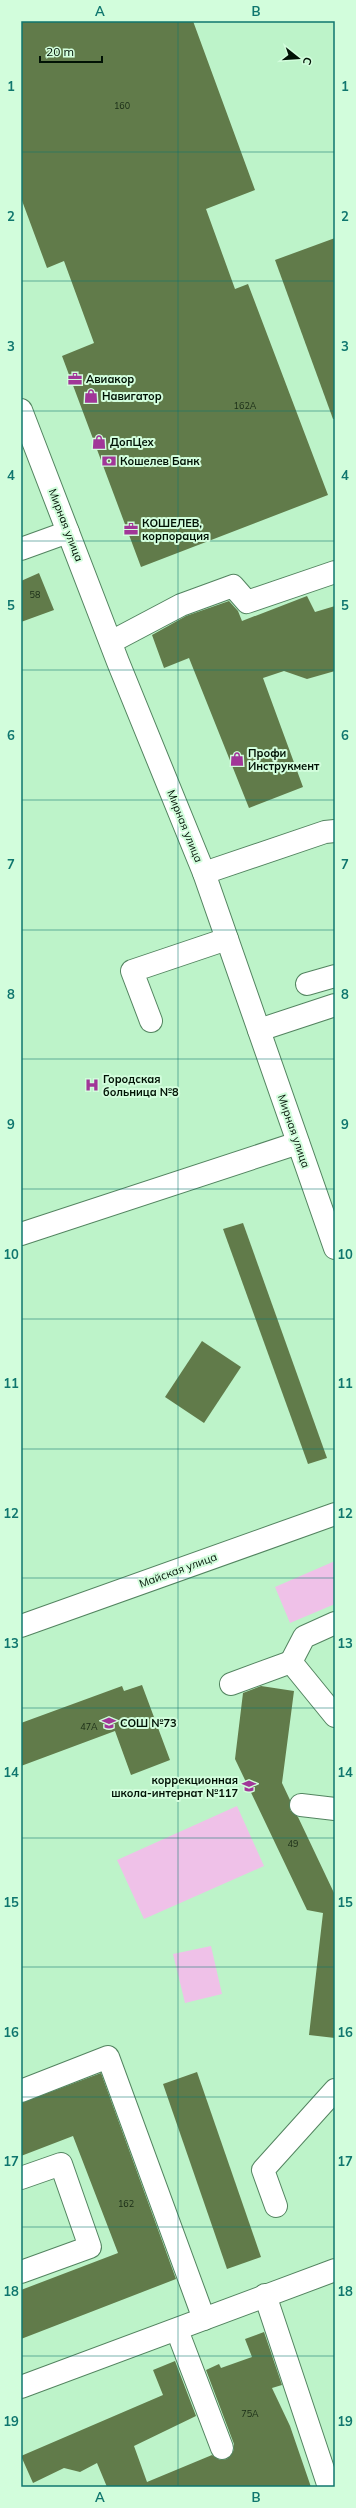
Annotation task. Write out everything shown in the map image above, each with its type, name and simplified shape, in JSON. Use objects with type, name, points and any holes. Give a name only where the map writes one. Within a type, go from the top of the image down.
[{"type":"street","name":"Мирная улица","points":[[21,410],[111,642],[204,873],[335,1248]]},
{"type":"street","points":[[21,549],[68,532]]},
{"type":"street","points":[[111,642],[181,605],[233,586],[247,602],[335,572]]},
{"type":"street","points":[[204,873],[325,832],[335,831]]},
{"type":"street","points":[[151,1021],[132,971],[227,939]]},
{"type":"street","points":[[307,984],[335,976]]},
{"type":"street","points":[[259,1030],[335,1005]]},
{"type":"street","points":[[21,1234],[298,1144]]},
{"type":"street","name":"Майская улица","points":[[21,1626],[335,1514]]},
{"type":"street","points":[[231,1684],[291,1662],[304,1637],[335,1624]]},
{"type":"street","points":[[291,1662],[335,1716]]},
{"type":"street","points":[[301,1805],[335,1809]]},
{"type":"street","points":[[21,2091],[108,2057],[204,2319]]},
{"type":"street","points":[[276,2206],[263,2170],[335,2090]]},
{"type":"street","points":[[21,2178],[61,2164],[90,2247],[21,2272]]},
{"type":"street","points":[[21,2388],[177,2330],[265,2295],[335,2270]]},
{"type":"street","points":[[265,2295],[328,2487]]},
{"type":"street","points":[[177,2330],[222,2448]]},
{"type":"shaded area","points":[[335,1561],[335,1604],[290,1623],[275,1587]]},
{"type":"shaded area","points":[[237,1806],[264,1866],[144,1919],[117,1860]]},
{"type":"shaded area","points":[[211,1946],[222,1994],[185,2003],[173,1954]]},
{"type":"building","points":[[21,21],[193,21],[255,190],[206,209],[235,289],[248,284],[328,495],[141,567],[62,356],[94,343],[64,261],[47,268],[21,198]]},
{"type":"building","points":[[335,238],[335,419],[333,419],[275,260]]},
{"type":"building","points":[[39,573],[54,610],[21,622],[21,581]]},
{"type":"building","points":[[307,596],[315,612],[335,606],[335,671],[307,679],[284,671],[263,678],[303,787],[249,808],[189,658],[164,668],[152,635],[186,616],[229,601],[238,611],[242,621]]},
{"type":"building","points":[[243,1223],[327,1458],[308,1464],[223,1229]]},
{"type":"building","points":[[202,1341],[241,1367],[204,1423],[165,1397]]},
{"type":"building","points":[[142,1685],[170,1760],[131,1775],[115,1731],[21,1766],[21,1723],[122,1686],[124,1691]]},
{"type":"building","points":[[261,1686],[294,1691],[282,1783],[290,1800],[290,1810],[298,1817],[335,1895],[335,2038],[309,2035],[323,1913],[307,1910],[235,1759],[243,1693]]},
{"type":"building","points":[[197,2072],[261,2257],[227,2269],[163,2084]]},
{"type":"building","points":[[101,2073],[176,2279],[21,2339],[21,2290],[118,2253],[73,2136],[21,2156],[21,2103]]},
{"type":"building","points":[[264,2332],[282,2385],[272,2388],[290,2426],[311,2487],[107,2487],[97,2463],[80,2472],[64,2468],[33,2483],[21,2456],[163,2395],[153,2370],[175,2361],[196,2416],[134,2446],[147,2482],[212,2455],[220,2460],[227,2459],[234,2450],[234,2444],[206,2370],[219,2364],[221,2368],[252,2357],[245,2339]]},
{"type":"place","name":"Авиакор","points":[[75,379]]},
{"type":"place","name":"Навигатор","points":[[91,396]]},
{"type":"place","name":"ДопЦех","points":[[99,442]]},
{"type":"place","name":"Кошелев Банк","points":[[109,461]]},
{"type":"place","name":"КОШЕЛЕВ, корпорация","points":[[131,529]]},
{"type":"place","name":"Профи Инструкмент","points":[[237,759]]},
{"type":"place","name":"Городская больница №8","points":[[92,1085]]},
{"type":"place","name":"СОШ №73","points":[[109,1723]]},
{"type":"place","name":"коррекционная школа-интернат №117","points":[[249,1786]]}]
